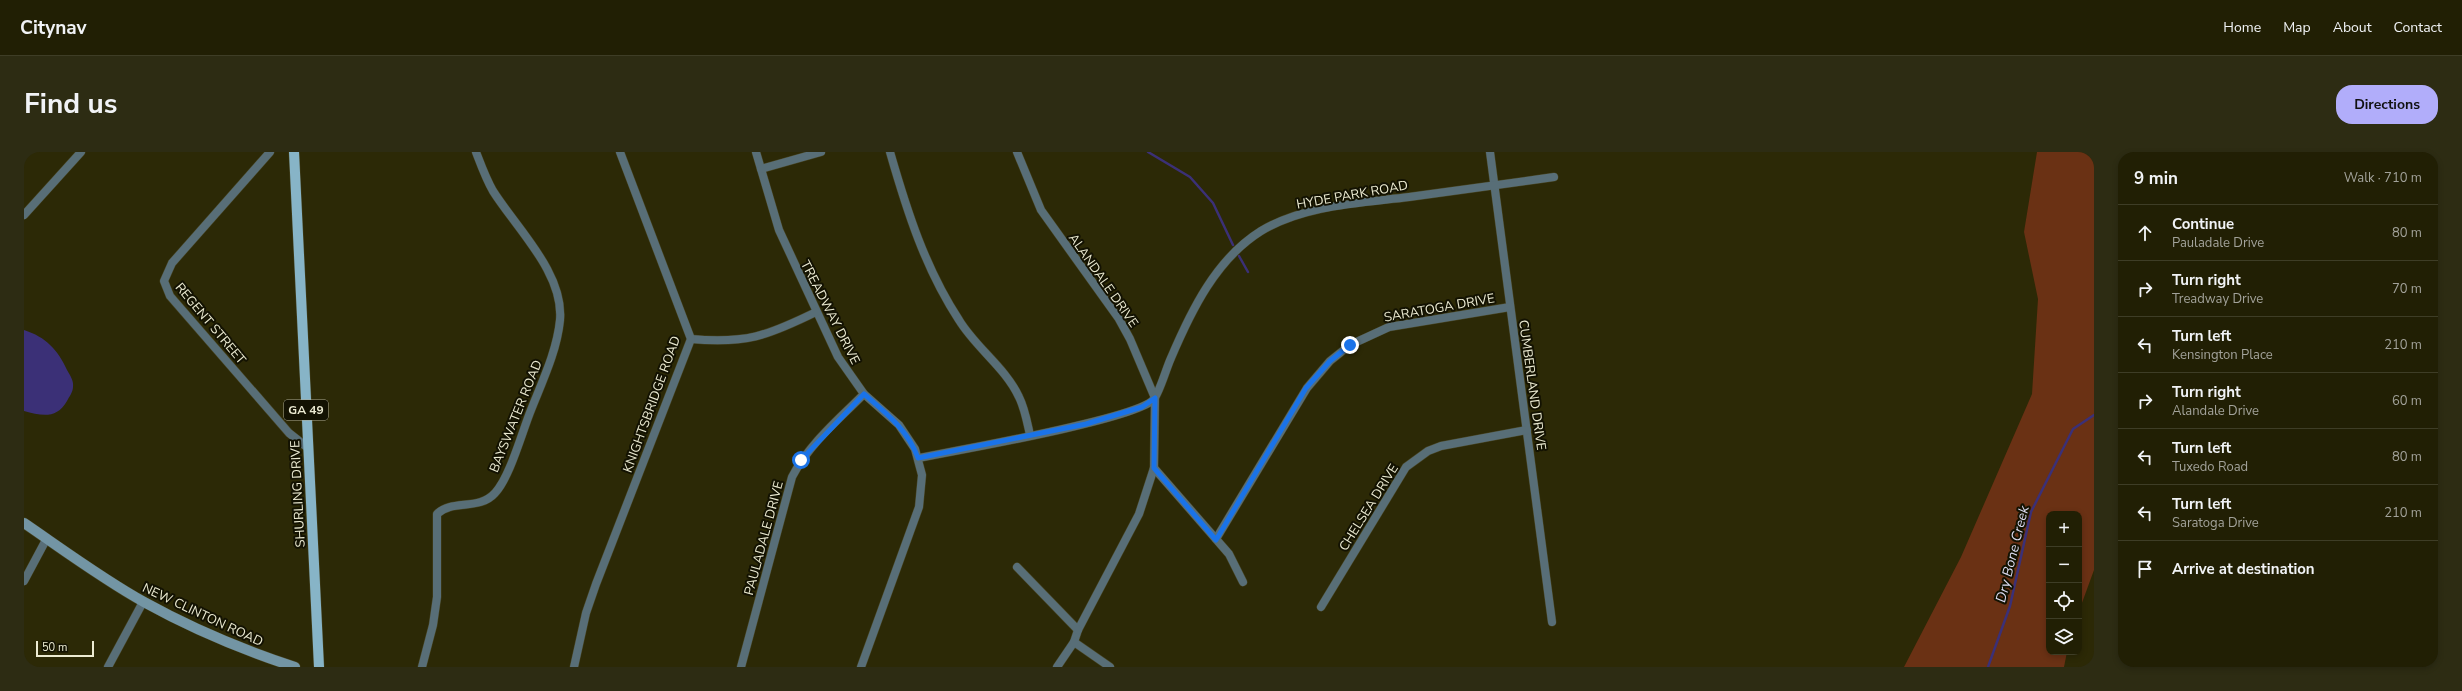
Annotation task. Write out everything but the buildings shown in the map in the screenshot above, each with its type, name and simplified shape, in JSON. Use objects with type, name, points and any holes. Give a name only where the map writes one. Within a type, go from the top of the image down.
[{"type":"main road","name":"SHURLING DRIVE","points":[[294,152],[319,667]]},
{"type":"street","points":[[24,215],[81,152]]},
{"type":"street","name":"REGENT STREET","points":[[270,152],[172,263],[164,281],[170,296],[289,433],[308,448]]},
{"type":"street","name":"BAYSWATER ROAD","points":[[422,667],[433,626],[437,597],[437,514],[443,509],[479,504],[496,492],[505,474],[536,398],[552,353],[560,320],[560,306],[554,281],[492,190],[476,152]]},
{"type":"street","name":"KNIGHTSBRIDGE ROAD","points":[[574,667],[586,613],[596,584],[691,339],[620,152]]},
{"type":"street","name":"TREADWAY DRIVE","points":[[756,152],[779,230],[838,357],[864,394],[899,425],[908,437],[918,458],[922,483],[919,507],[862,667]]},
{"type":"street","points":[[761,169],[821,152]]},
{"type":"street","points":[[890,152],[913,229],[923,254],[959,321],[1009,380],[1016,391],[1026,417],[1030,435]]},
{"type":"street","name":"ALANDALE DRIVE","points":[[1017,152],[1041,210],[1119,319],[1130,339],[1155,398],[1154,468],[1130,534],[1078,630],[1074,642],[1057,667]]},
{"type":"street","name":"CUMBERLAND DRIVE","points":[[1490,152],[1552,622]]},
{"type":"street","name":"HYDE PARK ROAD","points":[[1155,398],[1175,348],[1207,287],[1230,256],[1260,232],[1295,215],[1321,209],[1554,177]]},
{"type":"street","name":"SARATOGA DRIVE","points":[[1216,540],[1306,388],[1330,361],[1361,339],[1389,327],[1510,306]]},
{"type":"street","points":[[691,339],[740,340],[766,336],[816,312]]},
{"type":"street","name":"PAULADALE DRIVE","points":[[741,667],[792,477],[801,460],[815,443],[864,394]]},
{"type":"street","points":[[918,458],[1030,435],[1125,413],[1142,407],[1155,398]]},
{"type":"street","name":"CHELSEA DRIVE","points":[[1321,607],[1406,467],[1428,451],[1441,446],[1527,430]]},
{"type":"street","points":[[1154,468],[1235,563],[1243,582]]},
{"type":"street","name":"NEW CLINTON ROAD","points":[[24,522],[143,602],[265,658],[295,667]]},
{"type":"street","points":[[24,581],[46,538]]},
{"type":"street","points":[[1017,567],[1078,630]]},
{"type":"street","points":[[108,667],[143,602]]},
{"type":"street","points":[[1074,642],[1110,667]]},
{"type":"shaded area","points":[[2037,152],[2094,152],[2094,570],[2082,603],[2082,511],[2046,511],[2046,655],[2066,655],[2064,667],[1904,667],[1961,557],[2032,394],[2038,299],[2024,232]]},
{"type":"shaded area","points":[[24,330],[39,336],[55,350],[60,356],[72,380],[72,393],[63,407],[59,411],[48,415],[24,411]]},
{"type":"waterway","points":[[1148,152],[1190,177],[1213,203],[1233,245]]},
{"type":"waterway","points":[[1239,256],[1248,272]]},
{"type":"waterway","name":"Dry Bone Creek","points":[[1988,667],[2010,606],[2031,512],[2073,429],[2094,415]]},
{"type":"route","points":[[801,460],[815,443],[864,394],[899,425],[908,437],[918,458],[1086,424],[1142,407],[1155,398],[1154,468],[1179,500],[1216,540],[1306,388],[1330,361],[1350,345]]}]
